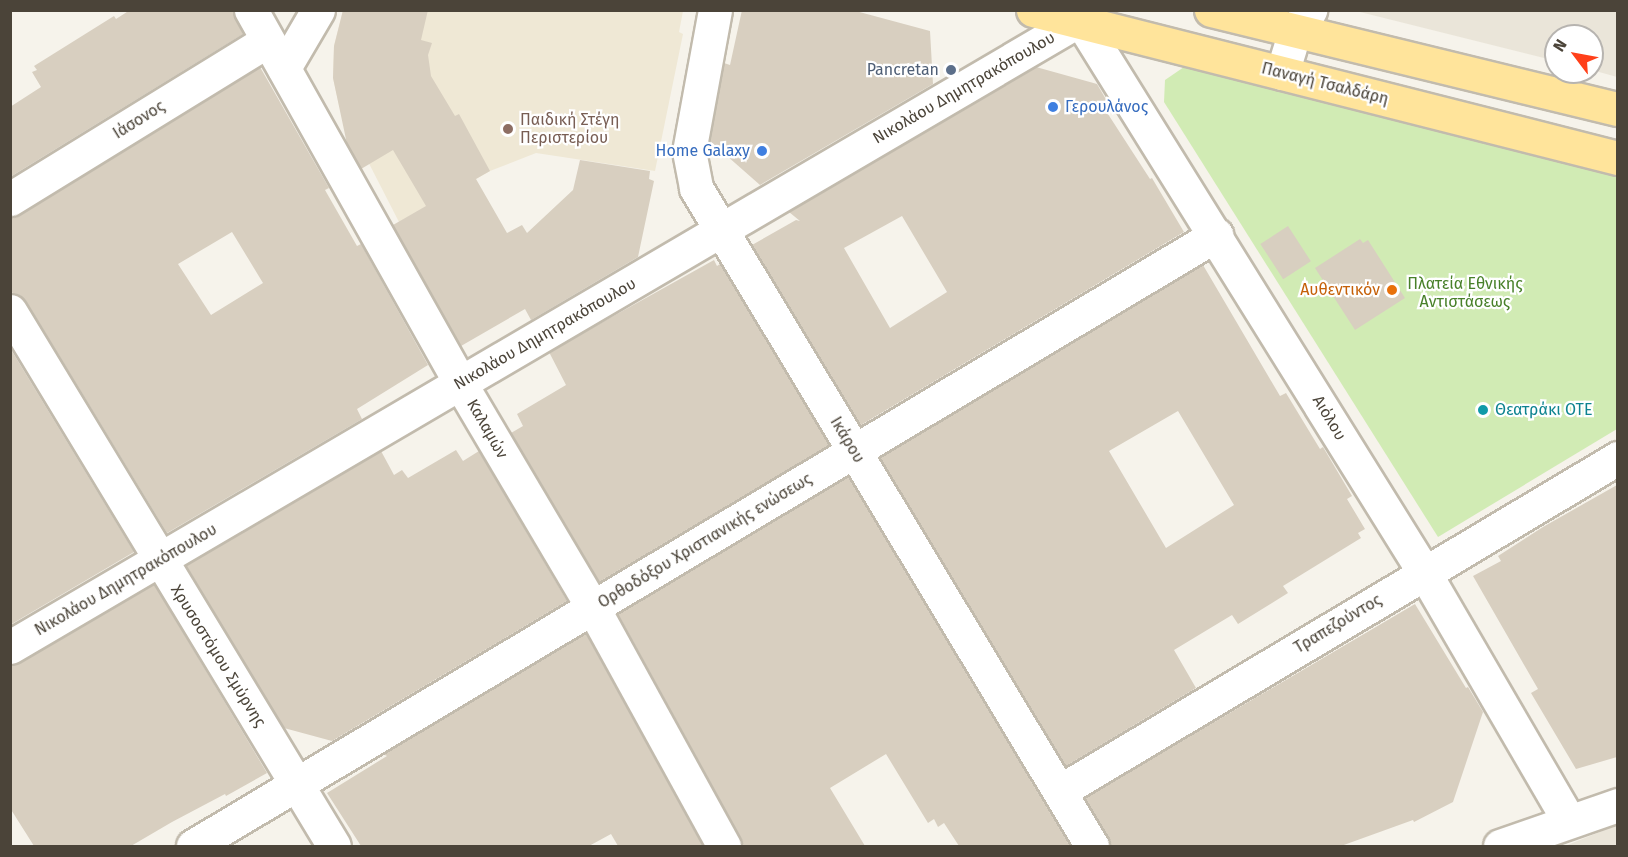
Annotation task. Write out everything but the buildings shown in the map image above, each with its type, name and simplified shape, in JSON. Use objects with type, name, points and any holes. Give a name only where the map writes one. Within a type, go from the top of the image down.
[{"type":"main road","name":"Παναγή Τσαλδάρη","points":[[1033,10],[1076,15],[1282,73],[1617,158]]},
{"type":"main road","points":[[1211,10],[1302,21],[1617,109]]},
{"type":"street","name":"Καλαμών","points":[[251,10],[460,383],[593,608],[724,846]]},
{"type":"street","points":[[284,68],[318,10]]},
{"type":"street","name":"Ικάρου","points":[[715,10],[689,151],[696,188],[1092,846]]},
{"type":"street","name":"Νικολάου Δημητρακόπουλου","points":[[10,647],[721,231],[1076,15]]},
{"type":"street","name":"Αιόλου","points":[[1076,15],[1216,235],[1424,572],[1569,821]]},
{"type":"street","points":[[1282,73],[1302,21]]},
{"type":"street","name":"Ιάσονος","points":[[10,199],[267,41]]},
{"type":"street","name":"Ορθοδόξου Χριστιανικής ενώσεως","points":[[193,846],[1216,235]]},
{"type":"street","name":"Χρυσοστόμου Σμύρνης","points":[[10,311],[334,846]]},
{"type":"street","name":"Τραπεζούντος","points":[[1060,791],[1617,458]]},
{"type":"street","points":[[1513,844],[1617,804]]},
{"type":"shaded area","name":"Παιδική Στέγη Περιστερίου","points":[[343,11],[683,11],[679,32],[683,34],[655,171],[536,153],[490,171],[399,222],[339,105],[333,78],[334,46]]},
{"type":"shaded area","points":[[1356,11],[1617,11],[1617,77],[1604,73],[1604,24],[1544,24],[1544,58]]},
{"type":"shaded area","points":[[1617,825],[1617,846],[1565,846]]},
{"type":"green space","name":"Πλατεία Εθνικής Αντιστάσεως","points":[[1184,67],[1617,173],[1617,429],[1438,537],[1164,102],[1165,80]]},
{"type":"place","name":"Pancretan","points":[[951,70]]},
{"type":"place","name":"Γερουλάνος","points":[[1053,107]]},
{"type":"place","name":"Παιδική Στέγη Περιστερίου","points":[[508,129]]},
{"type":"place","name":"Home Galaxy","points":[[762,151]]},
{"type":"place","name":"Αυθεντικόν","points":[[1392,290]]},
{"type":"place","name":"Θεατράκι ΟΤΕ","points":[[1483,410]]}]
